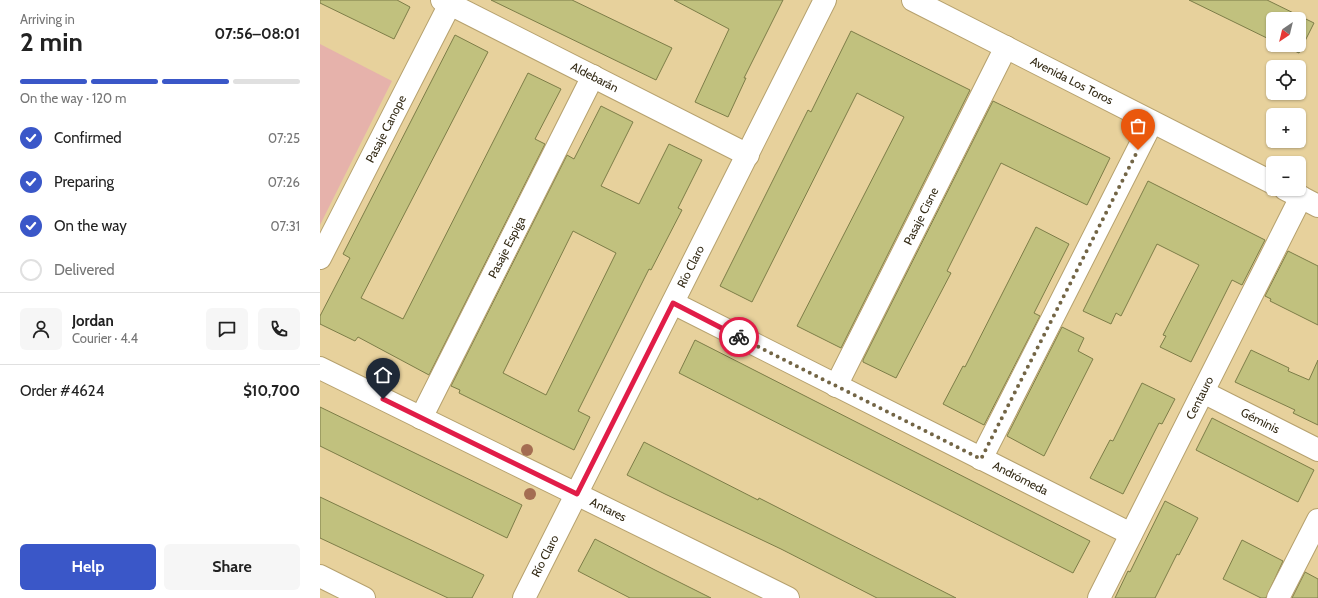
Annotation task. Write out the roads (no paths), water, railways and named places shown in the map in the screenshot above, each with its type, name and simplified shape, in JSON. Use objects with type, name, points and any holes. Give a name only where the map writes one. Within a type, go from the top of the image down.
[{"type":"street","name":"Río Claro","points":[[524,598],[825,0]]},
{"type":"street","name":"Avenida Los Toros","points":[[913,0],[1266,179]]},
{"type":"street","name":"Aldebarán","points":[[448,1],[748,155]]},
{"type":"street","name":"Pasaje Canope","points":[[320,258],[448,1]]},
{"type":"street","name":"Pasaje Cisne","points":[[836,386],[1006,47]]},
{"type":"street","name":"Pasaje Espiga","points":[[421,418],[593,76]]},
{"type":"street","points":[[981,459],[1152,122]]},
{"type":"street","name":"Centauro","points":[[1099,598],[1301,197]]},
{"type":"street","name":"Andrómeda","points":[[673,303],[1131,534]]},
{"type":"street","name":"Antares","points":[[320,368],[788,598]]},
{"type":"street","name":"Géminis","points":[[1203,392],[1318,450]]},
{"type":"street","points":[[1278,598],[1318,520]]},
{"type":"street","points":[[320,576],[364,598]]}]
